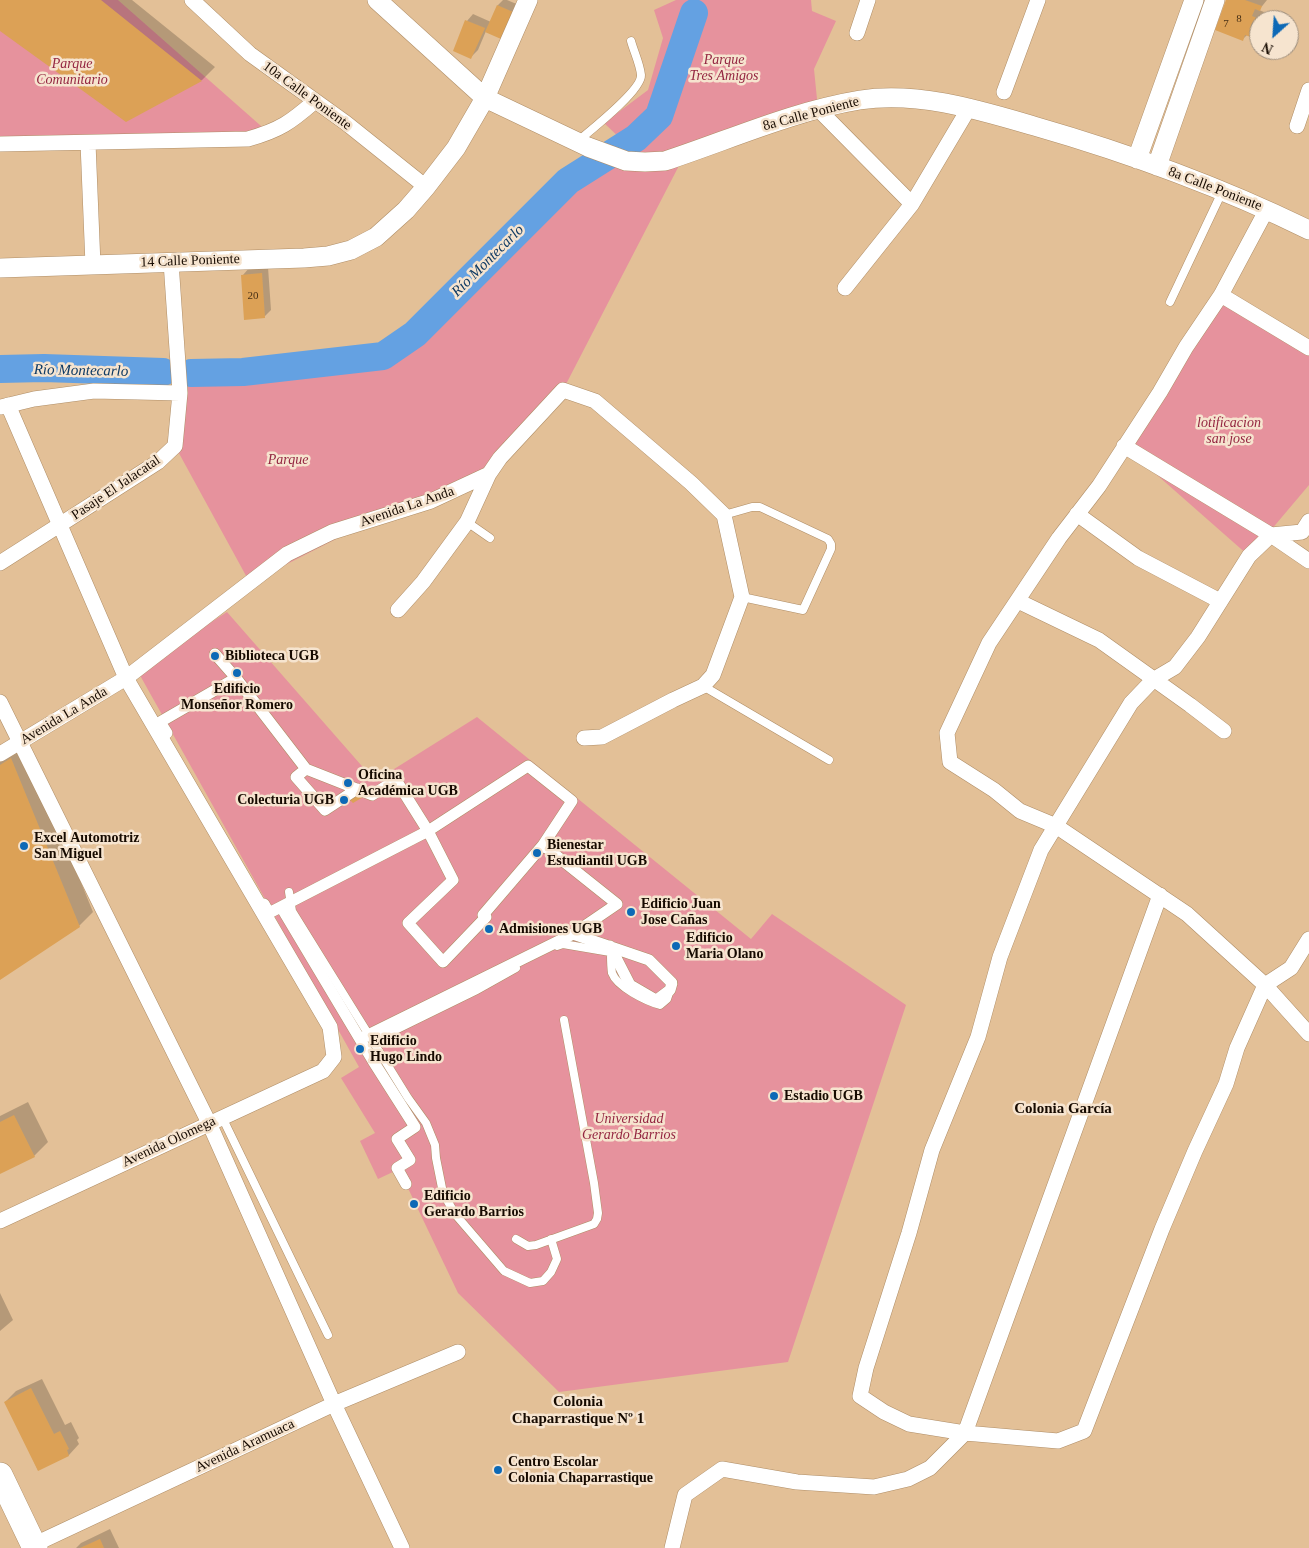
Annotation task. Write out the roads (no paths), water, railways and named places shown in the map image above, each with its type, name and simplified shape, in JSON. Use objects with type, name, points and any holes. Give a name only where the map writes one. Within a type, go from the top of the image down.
[{"type":"highway","points":[[0,1475],[32,1547]]},
{"type":"street","name":"10a Calle Poniente","points":[[192,0],[250,54],[346,123],[426,187]]},
{"type":"street","name":"8a Calle Poniente","points":[[377,0],[485,98],[582,145],[626,161],[665,161],[818,109],[860,100],[894,97],[969,108],[1079,139],[1137,158],[1267,209],[1309,230]]},
{"type":"street","name":"14 Calle Poniente","points":[[0,268],[328,256],[351,250],[376,238],[406,210],[456,148],[485,98],[528,0]]},
{"type":"street","points":[[858,32],[868,0]]},
{"type":"street","points":[[1004,92],[1038,0]]},
{"type":"street","points":[[1137,158],[1194,0]]},
{"type":"street","points":[[1157,166],[1216,0]]},
{"type":"street","points":[[1297,126],[1309,90]]},
{"type":"street","points":[[0,144],[248,139],[269,133],[290,123],[315,101]]},
{"type":"street","points":[[846,288],[912,204],[969,108]]},
{"type":"street","points":[[818,109],[912,204]]},
{"type":"street","points":[[88,143],[93,265]]},
{"type":"street","points":[[1267,209],[1221,295],[1186,347],[1160,392],[1099,486],[1059,538],[989,643],[947,733],[950,762],[994,790],[1020,811],[1056,826],[1187,914],[1264,985],[1309,1034]]},
{"type":"street","name":"Pasaje El Jalacatal","points":[[0,563],[158,462],[174,446],[180,393],[171,262]]},
{"type":"street","points":[[1221,295],[1309,348]]},
{"type":"street","name":"Avenida La Anda","points":[[0,754],[126,678],[286,554],[332,532],[430,502],[489,474],[500,458],[562,390],[596,401],[691,483],[724,516]]},
{"type":"street","points":[[180,393],[94,391],[34,399],[4,406],[60,525],[126,678],[272,927]]},
{"type":"street","points":[[1124,446],[1271,535],[1309,561]]},
{"type":"street","points":[[398,610],[423,582],[467,522],[489,474]]},
{"type":"street","points":[[1077,514],[1138,558],[1220,601]]},
{"type":"street","points":[[584,738],[602,737],[703,686],[713,675],[742,597],[724,516]]},
{"type":"street","points":[[1309,521],[1302,532],[1271,535],[1249,556],[1198,637],[1175,667],[1153,680],[1131,703],[1041,850],[1000,958],[978,1036],[932,1150],[903,1252],[866,1368],[860,1396],[884,1412],[909,1424],[965,1433],[1058,1441],[1084,1431],[1162,1229],[1195,1150],[1226,1084],[1237,1048],[1264,985],[1291,968],[1309,939]]},
{"type":"street","points":[[1018,600],[1099,640],[1224,731]]},
{"type":"street","points":[[215,654],[236,678],[306,769],[372,795],[396,780],[428,831],[453,880],[408,923],[443,962],[486,918],[483,914],[543,845],[572,801],[528,766],[428,831],[288,905],[269,913],[160,722],[236,678]]},
{"type":"street","points":[[0,702],[19,743],[216,1120],[334,1404],[402,1548]]},
{"type":"street","points":[[306,769],[296,777],[325,810],[357,789]]},
{"type":"street","points":[[367,1038],[573,934],[617,904],[543,845]]},
{"type":"street","points":[[672,1548],[685,1495],[722,1469],[797,1482],[874,1487],[908,1478],[930,1468],[965,1433],[1160,895]]},
{"type":"street","points":[[288,905],[367,1038],[415,1127],[397,1139],[410,1160],[397,1168],[406,1184]]},
{"type":"street","name":"Avenida Olomega","points":[[0,1221],[323,1071],[334,1057],[330,1027],[272,927]]},
{"type":"street","points":[[573,934],[611,951],[649,960],[670,986],[658,999],[654,999],[630,985],[611,951]]},
{"type":"street","name":"Avenida Aramuaca","points":[[32,1547],[334,1404],[458,1352]]},
{"type":"lane","points":[[582,145],[639,83],[641,76],[631,41]]},
{"type":"lane","points":[[1170,302],[1222,192]]},
{"type":"lane","points":[[724,516],[752,507],[760,508],[828,539],[831,544],[831,549],[803,610],[742,597]]},
{"type":"lane","points":[[467,522],[490,538]]},
{"type":"lane","points":[[703,686],[829,760]]},
{"type":"lane","points":[[272,927],[288,905]]},
{"type":"lane","points":[[551,1239],[557,1259],[544,1281],[530,1283],[504,1271],[456,1214],[442,1192],[435,1144],[426,1123],[367,1038],[475,991],[549,949],[563,944],[611,951]]},
{"type":"lane","points":[[516,1239],[528,1246],[536,1245],[594,1224],[597,1219],[598,1212],[594,1183],[564,1020]]},
{"type":"lane","points":[[216,1120],[328,1335]]},
{"type":"waterway","name":"Río Montecarlo","points":[[191,373],[243,372],[383,356],[415,334],[568,181],[636,138],[659,116],[694,13]]},
{"type":"waterway","name":"Río Montecarlo","points":[[0,369],[44,368],[163,372]]},
{"type":"place","name":"Biblioteca UGB","points":[[215,656]]},
{"type":"place","name":"Edificio Monseñor Romero","points":[[237,673]]},
{"type":"place","name":"Oficina Académica UGB","points":[[348,783]]},
{"type":"place","name":"Colecturia UGB","points":[[344,800]]},
{"type":"place","name":"Excel Automotriz San Miguel","points":[[24,846]]},
{"type":"place","name":"Bienestar Estudiantil UGB","points":[[537,853]]},
{"type":"place","name":"Edificio Juan Jose Cañas","points":[[631,912]]},
{"type":"place","name":"Admisiones UGB","points":[[489,929]]},
{"type":"place","name":"Edificio Maria Olano","points":[[676,946]]},
{"type":"place","name":"Edificio Hugo Lindo","points":[[360,1049]]},
{"type":"place","name":"Estadio UGB","points":[[774,1096]]},
{"type":"place","name":"Edificio Gerardo Barrios","points":[[414,1204]]},
{"type":"place","name":"Centro Escolar Colonia Chaparrastique","points":[[498,1470]]},
{"type":"district","name":"Colonia García","points":[[1063,1109]]},
{"type":"district","name":"Colonia Chaparrastique Nº 1","points":[[578,1410]]},
{"type":"park label","name":"Parque Tres Amigos","points":[[724,68]]},
{"type":"park label","name":"Parque Comunitario","points":[[72,72]]},
{"type":"park label","name":"lotificacion san jose","points":[[1229,432]]},
{"type":"park label","name":"Parque","points":[[288,460]]},
{"type":"park label","name":"Universidad Gerardo Barrios","points":[[629,1128]]}]
